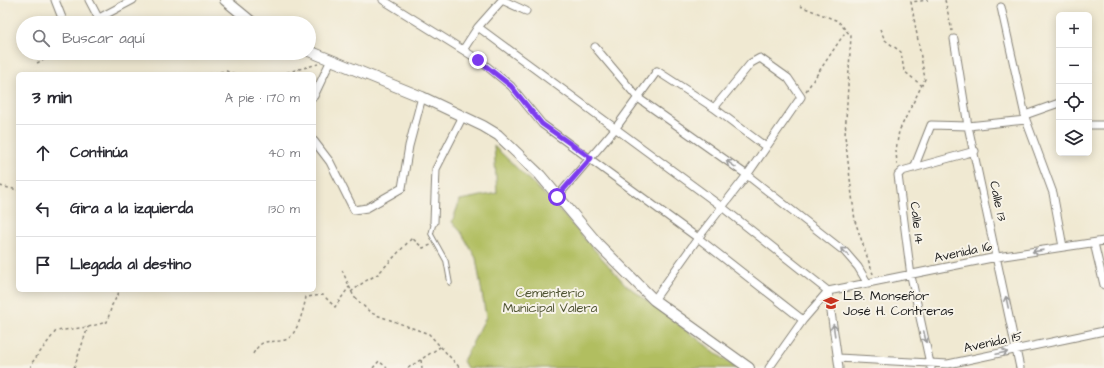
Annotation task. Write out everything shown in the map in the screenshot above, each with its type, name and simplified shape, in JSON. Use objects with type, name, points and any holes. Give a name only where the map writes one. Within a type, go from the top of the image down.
[{"type":"main road","points":[[225,0],[244,16]]},
{"type":"main road","points":[[316,54],[422,97],[483,126],[514,149],[540,175],[599,245],[654,300],[749,368]]},
{"type":"street","points":[[55,0],[61,16]]},
{"type":"street","points":[[89,0],[97,16]]},
{"type":"street","points":[[108,16],[133,0]]},
{"type":"street","points":[[383,0],[463,50],[511,86],[542,124],[591,158],[698,238],[804,320]]},
{"type":"street","points":[[463,50],[478,27],[502,0],[526,12]]},
{"type":"street","points":[[1001,7],[1025,117],[1053,193],[1063,247]]},
{"type":"street","points":[[478,27],[722,207],[828,291],[840,368]]},
{"type":"street","name":"Calle 13","points":[[954,39],[968,126],[975,152],[1020,368]]},
{"type":"street","points":[[595,47],[638,98],[747,175],[845,252],[858,267],[868,284]]},
{"type":"street","points":[[654,300],[698,238],[747,175],[801,97],[788,78],[760,58],[751,63],[714,108]]},
{"type":"street","points":[[316,92],[331,60]]},
{"type":"street","points":[[557,197],[615,129],[657,71],[714,108],[766,147]]},
{"type":"street","points":[[316,144],[330,162],[354,210],[367,208],[402,188],[409,146],[422,97]]},
{"type":"street","points":[[914,168],[931,125],[968,126],[1025,117],[1056,104]]},
{"type":"street","points":[[434,222],[436,168],[463,116]]},
{"type":"street","points":[[1092,125],[1104,125]]},
{"type":"street","points":[[898,175],[902,171],[975,152]]},
{"type":"street","name":"Calle 14","points":[[898,175],[911,276],[931,365]]},
{"type":"street","name":"Avenida 16","points":[[828,291],[911,276],[997,257],[1104,241]]},
{"type":"street","points":[[1094,243],[1104,285]]},
{"type":"street","points":[[769,368],[804,320],[828,291]]},
{"type":"street","name":"Avenida 15","points":[[838,358],[931,365],[948,364],[1104,330]]},
{"type":"lane","points":[[434,222],[431,234],[446,260],[450,283]]},
{"type":"path","points":[[898,175],[896,150],[899,131],[925,78],[911,2],[928,0]]},
{"type":"path","points":[[945,0],[954,39]]},
{"type":"path","points":[[800,6],[838,21],[851,36],[845,136],[856,221],[876,282]]},
{"type":"path","points":[[880,29],[885,40],[901,52],[904,71],[921,85]]},
{"type":"path","points":[[801,97],[846,30]]},
{"type":"path","points":[[37,62],[42,60]]},
{"type":"path","points":[[288,72],[331,60]]},
{"type":"path","points":[[0,186],[16,190]]},
{"type":"path","points":[[351,292],[378,274],[412,238],[423,248],[435,242]]},
{"type":"path","points":[[342,270],[354,297],[371,313],[429,334],[460,368]]},
{"type":"path","points":[[252,354],[256,347],[264,341],[286,340],[294,334],[306,297],[323,295],[335,307],[349,287]]},
{"type":"path","points":[[31,368],[30,364],[56,331],[88,327],[107,322],[112,304],[118,292]]},
{"type":"path","points":[[74,368],[88,327]]},
{"type":"path","points":[[408,368],[440,347]]},
{"type":"path","points":[[421,360],[422,368]]},
{"type":"path","points":[[373,368],[378,361],[387,368]]},
{"type":"green space","name":"Cementerio Municipal Valera","points":[[494,146],[552,202],[625,284],[736,368],[467,368],[463,361],[486,317],[476,258],[461,232],[452,222],[460,200],[497,193]]},
{"type":"place","name":"L.B. Monseñor José H. Contreras","points":[[831,303]]},
{"type":"route","points":[[478,60],[511,86],[542,124],[591,158],[557,197]]}]
